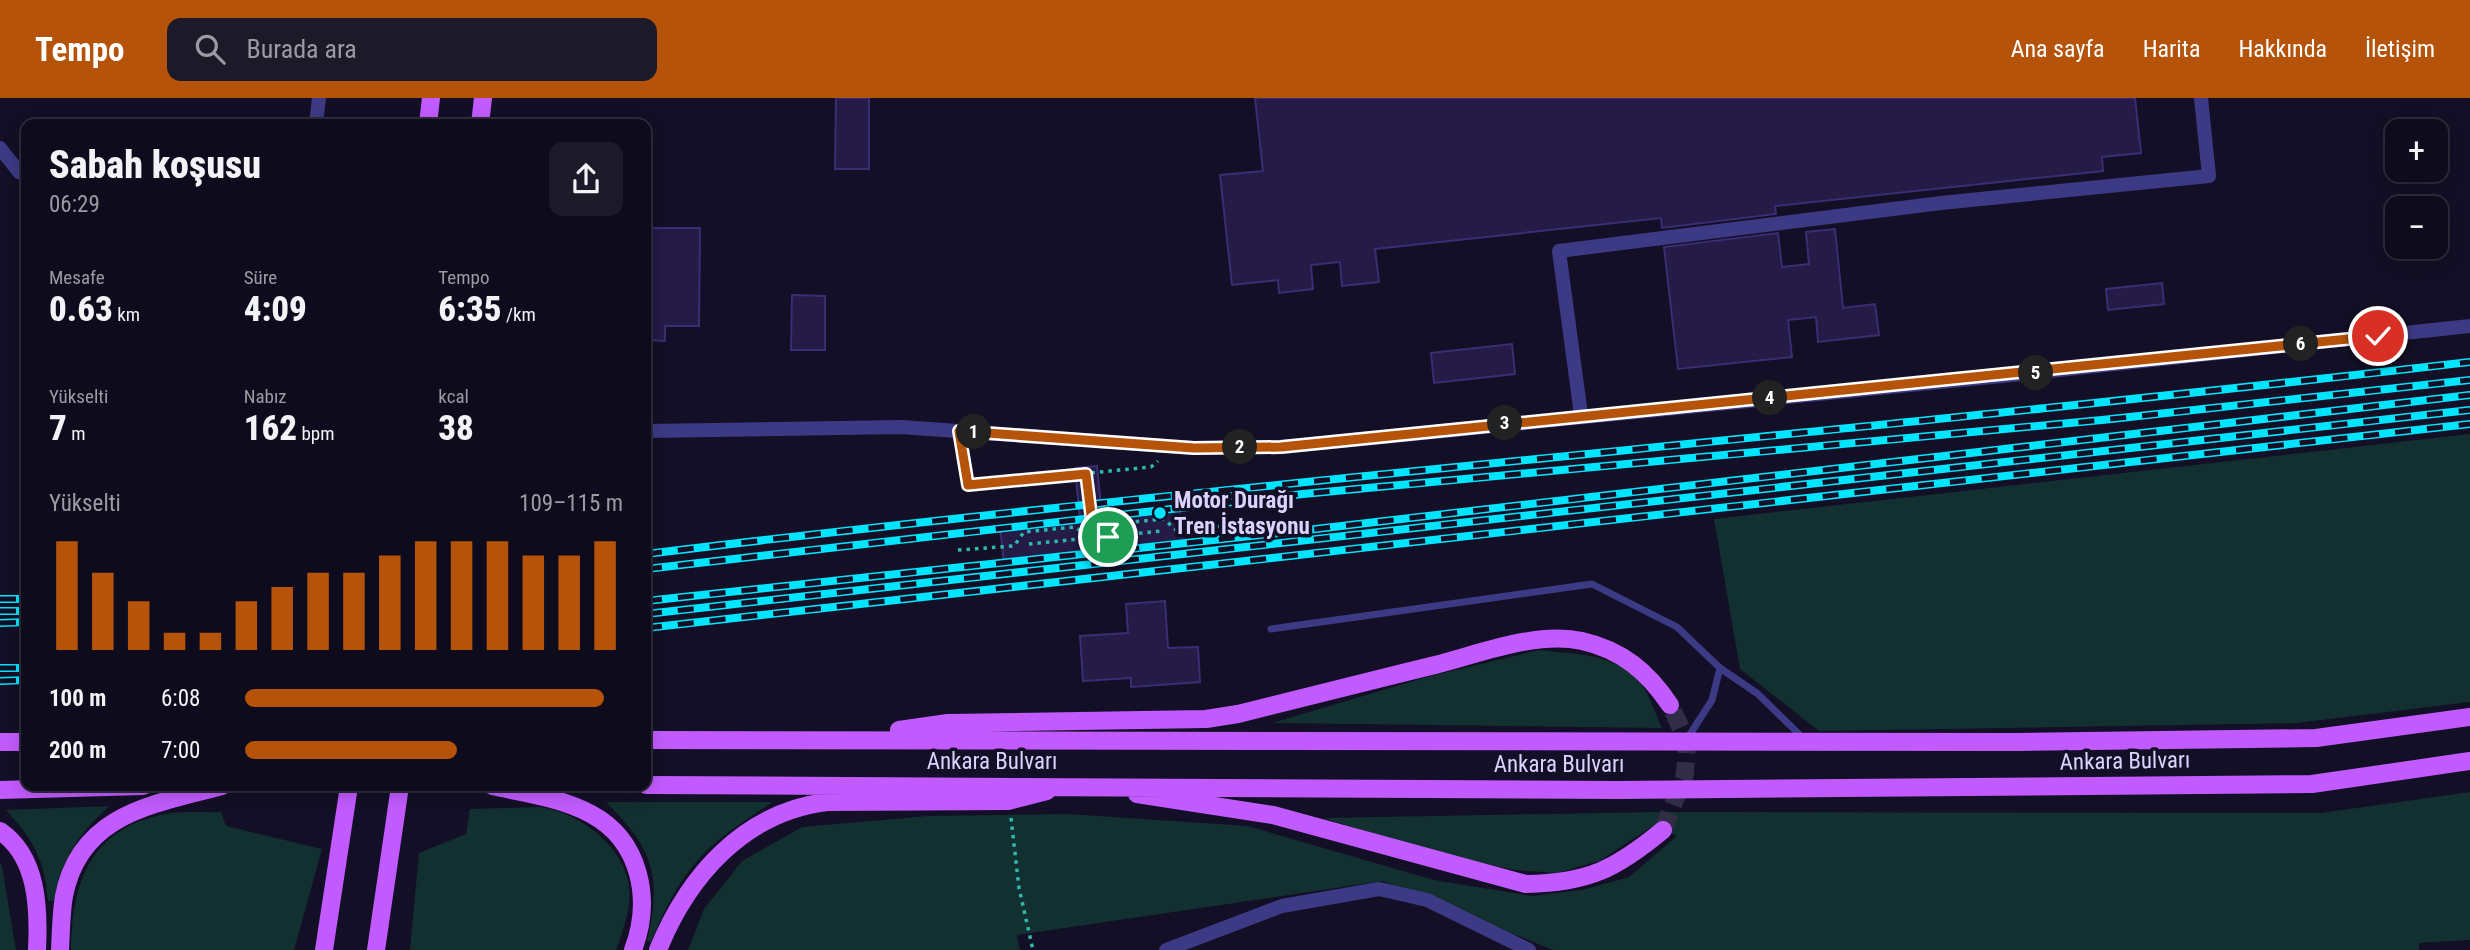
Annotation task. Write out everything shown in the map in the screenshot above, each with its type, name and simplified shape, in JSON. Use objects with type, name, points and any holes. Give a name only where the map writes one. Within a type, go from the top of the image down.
[{"type":"main road","points":[[429,119],[431,98]]},
{"type":"main road","points":[[481,119],[483,98]]},
{"type":"main road","points":[[845,739],[948,723],[1217,717],[1494,650],[1557,640],[1579,640],[1615,652],[1646,673],[1670,705]]},
{"type":"main road","name":"Ankara Bulvarı","points":[[651,740],[1808,743],[2316,738],[2470,717]]},
{"type":"main road","points":[[0,742],[21,742]]},
{"type":"main road","name":"Ankara Bulvarı","points":[[651,785],[1069,785],[1619,790],[2312,784],[2470,761]]},
{"type":"main road","points":[[658,950],[677,907],[702,872],[747,832],[800,806],[827,802],[1009,801],[1069,785],[1273,816],[1526,884],[1563,883],[1590,877],[1636,853],[1663,830]]},
{"type":"main road","points":[[0,790],[21,789]]},
{"type":"main road","points":[[60,950],[65,895],[76,866],[90,841],[118,817],[204,791]]},
{"type":"main road","points":[[324,950],[348,791]]},
{"type":"main road","points":[[378,945],[399,791]]},
{"type":"main road","points":[[512,791],[573,806],[608,826],[629,850],[642,890],[641,930],[633,950]]},
{"type":"main road","points":[[0,831],[9,837],[23,858],[35,887],[37,950]]},
{"type":"main road","points":[[315,950],[330,917]]},
{"type":"street","points":[[317,119],[319,98]]},
{"type":"street","points":[[1581,415],[1559,251],[1941,203],[2209,176],[2201,98]]},
{"type":"street","points":[[0,148],[21,173]]},
{"type":"street","points":[[651,431],[901,428],[1194,448],[1281,447],[1581,415],[2012,375],[2470,326]]},
{"type":"street","points":[[1166,950],[1282,906],[1379,889],[1427,900],[1529,950]]},
{"type":"lane","points":[[1271,629],[1592,584],[1677,627],[1720,668],[1758,694],[1808,743]]},
{"type":"lane","points":[[1685,743],[1712,700],[1720,668]]},
{"type":"path","points":[[959,431],[968,485],[1150,467]]},
{"type":"path","points":[[1086,474],[1095,538]]},
{"type":"path","points":[[1095,538],[1111,524],[1150,520],[1164,519],[1176,530],[1224,526]]},
{"type":"path","points":[[958,550],[1014,545],[1024,532],[1075,527],[1095,538]]},
{"type":"path","points":[[1029,544],[1162,531]]},
{"type":"path","points":[[1009,801],[1019,888],[1033,950]]},
{"type":"green space","points":[[2470,434],[2470,702],[2296,723],[1819,731],[1740,669],[1714,519]]},
{"type":"green space","points":[[1539,650],[1591,656],[1627,670],[1645,689],[1662,728],[1272,723],[1427,677]]},
{"type":"green space","points":[[2470,792],[2470,940],[2419,943],[2419,950],[1553,950],[1383,881],[1017,935],[1020,950],[688,950],[704,909],[742,861],[802,827],[927,816],[1068,814],[1248,826],[1434,880],[1532,896],[1582,890],[1629,877],[1677,836],[1653,826],[1599,861],[1557,873],[1515,870],[1436,853],[1323,818],[1656,812],[2321,813]]},
{"type":"green space","points":[[606,802],[773,802],[729,832],[698,860],[674,894],[651,942],[647,941],[654,899],[650,865],[635,835]]},
{"type":"green space","points":[[110,806],[80,837],[67,860],[54,901],[48,901],[44,873],[36,851],[24,831],[6,810]]},
{"type":"green space","points":[[540,807],[582,822],[606,842],[623,867],[628,881],[629,907],[616,950],[410,950],[419,853],[466,834],[470,809]]},
{"type":"green space","points":[[221,812],[226,826],[322,849],[294,950],[71,950],[72,924],[82,879],[92,859],[105,843],[123,829],[145,819],[172,813]]},
{"type":"green space","points":[[0,863],[2,866],[16,950],[0,950]]},
{"type":"building","points":[[836,98],[869,98],[869,169],[835,169]]},
{"type":"building","points":[[1255,98],[2135,98],[2141,153],[2102,157],[2103,171],[1775,206],[1776,214],[1662,228],[1661,218],[1375,249],[1379,282],[1342,286],[1340,262],[1311,265],[1313,289],[1279,293],[1278,280],[1232,285],[1220,175],[1263,171]]},
{"type":"building","points":[[651,228],[700,228],[699,326],[665,326],[665,341],[651,340]]},
{"type":"building","points":[[1835,229],[1843,308],[1875,304],[1879,335],[1818,342],[1816,317],[1788,320],[1792,357],[1678,369],[1664,247],[1778,233],[1782,267],[1809,264],[1806,232]]},
{"type":"building","points":[[2162,283],[2164,304],[2108,310],[2106,289]]},
{"type":"building","points":[[792,295],[825,296],[825,350],[791,350]]},
{"type":"building","points":[[1512,344],[1515,374],[1434,383],[1431,353]]},
{"type":"building","name":"Motor Durağı Tren İstasyonu","points":[[1097,466],[1102,517],[1180,510],[1183,546],[1004,563],[1000,527],[1080,519],[1075,468]]},
{"type":"building","points":[[1165,601],[1168,648],[1198,647],[1200,682],[1131,687],[1131,678],[1083,681],[1080,636],[1128,633],[1126,604]]},
{"type":"tunnel","points":[[1663,830],[1685,774],[1687,741],[1670,705]]},
{"type":"railway","points":[[651,553],[1102,503],[2470,362]]},
{"type":"railway","points":[[651,568],[1303,494],[2102,420],[2470,380]]},
{"type":"railway","points":[[651,600],[1307,530],[2470,395]]},
{"type":"railway","points":[[651,613],[2470,410]]},
{"type":"railway","points":[[651,627],[2470,424]]},
{"type":"railway","points":[[0,599],[21,599]]},
{"type":"railway","points":[[0,611],[21,611]]},
{"type":"railway","points":[[0,623],[21,622]]},
{"type":"railway","points":[[0,668],[21,668]]},
{"type":"railway","points":[[0,681],[21,680]]},
{"type":"place","name":"Motor Durağı Tren İstasyonu","points":[[1160,513]]},
{"type":"route","points":[[1108,537],[1094,538],[1086,474],[968,485],[959,431],[1194,448],[1281,447],[2378,336]]}]
